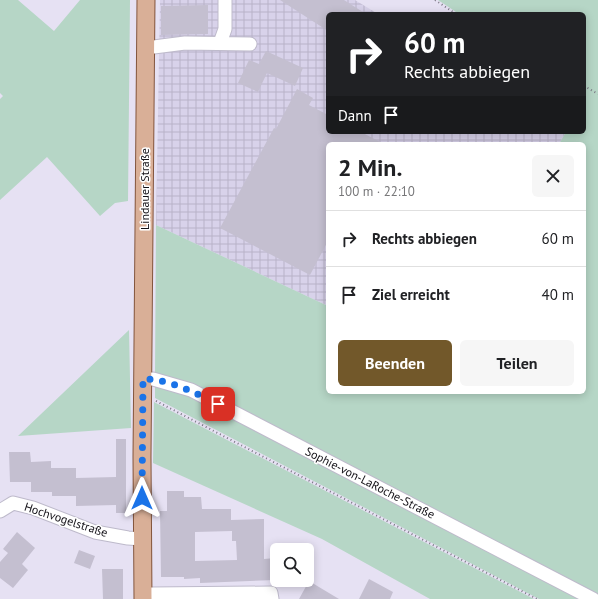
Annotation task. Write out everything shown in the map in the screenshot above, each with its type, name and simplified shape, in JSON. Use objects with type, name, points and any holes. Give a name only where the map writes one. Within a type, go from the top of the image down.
[{"type":"main road","name":"Lindauer Straße","points":[[143,597],[142,539],[146,0]]},
{"type":"street","points":[[220,43],[225,29],[225,0]]},
{"type":"street","points":[[146,48],[185,42],[250,44]]},
{"type":"street","name":"Sophie-von-LaRoche-Straße","points":[[143,379],[153,379],[191,390],[593,599]]},
{"type":"street","name":"Hochvogelstraße","points":[[0,511],[13,503],[33,508],[95,532],[142,539]]},
{"type":"street","points":[[143,597],[151,594],[271,593],[272,599]]},
{"type":"path","points":[[435,0],[453,12]]},
{"type":"path","points":[[586,87],[598,94]]},
{"type":"path","points":[[152,399],[537,599]]},
{"type":"shaded area","points":[[160,0],[355,0],[375,12],[326,12],[326,134],[565,134],[560,142],[326,142],[326,305],[156,225]]},
{"type":"green space","points":[[0,0],[18,0],[54,31],[80,0],[130,0],[128,201],[115,203],[100,216],[47,157],[0,200],[0,99],[3,96],[0,93]]},
{"type":"green space","points":[[438,0],[598,0],[598,595],[155,375],[156,225],[326,305],[326,394],[586,394],[586,142],[560,142],[565,134],[586,134],[586,12],[456,12]]},
{"type":"green space","points":[[129,330],[131,428],[18,436]]},
{"type":"green space","points":[[155,384],[189,393],[585,599],[539,599],[155,398]]},
{"type":"green space","points":[[154,402],[534,599],[430,599],[322,539],[153,463]]},
{"type":"building","points":[[280,0],[344,0],[363,12],[326,12],[326,30]]},
{"type":"building","points":[[208,5],[208,34],[161,35],[161,6]]},
{"type":"building","points":[[266,51],[303,68],[295,86],[267,73],[258,92],[238,83],[249,60],[259,64]]},
{"type":"building","points":[[297,89],[313,98],[309,105],[326,114],[326,134],[365,134],[380,142],[326,142],[326,245],[310,275],[220,228],[274,128],[276,129]]},
{"type":"building","points":[[116,439],[126,439],[126,513],[116,513],[116,505],[76,506],[76,496],[52,496],[52,492],[31,492],[31,482],[10,482],[9,452],[30,452],[31,462],[51,461],[51,468],[76,468],[76,478],[116,477]]},
{"type":"building","points":[[167,491],[184,491],[184,497],[201,497],[202,509],[231,509],[231,520],[264,519],[264,559],[270,558],[270,580],[200,583],[200,578],[184,579],[184,577],[161,577],[160,511],[167,511]],"holes":[[[232,531],[232,541],[236,541],[237,560],[195,561],[195,532]]]},
{"type":"building","points":[[17,532],[35,548],[22,564],[28,570],[13,588],[0,578],[0,562],[8,553],[3,549]]},
{"type":"building","points":[[79,550],[95,556],[90,569],[74,563]]},
{"type":"building","points":[[102,569],[123,569],[123,599],[103,599]]},
{"type":"building","points":[[369,579],[393,592],[390,599],[359,599]]},
{"type":"building","points":[[314,584],[339,599],[299,599],[306,587],[314,587]]},
{"type":"route","points":[[142,498],[143,379],[153,379],[191,390],[218,404]]}]
